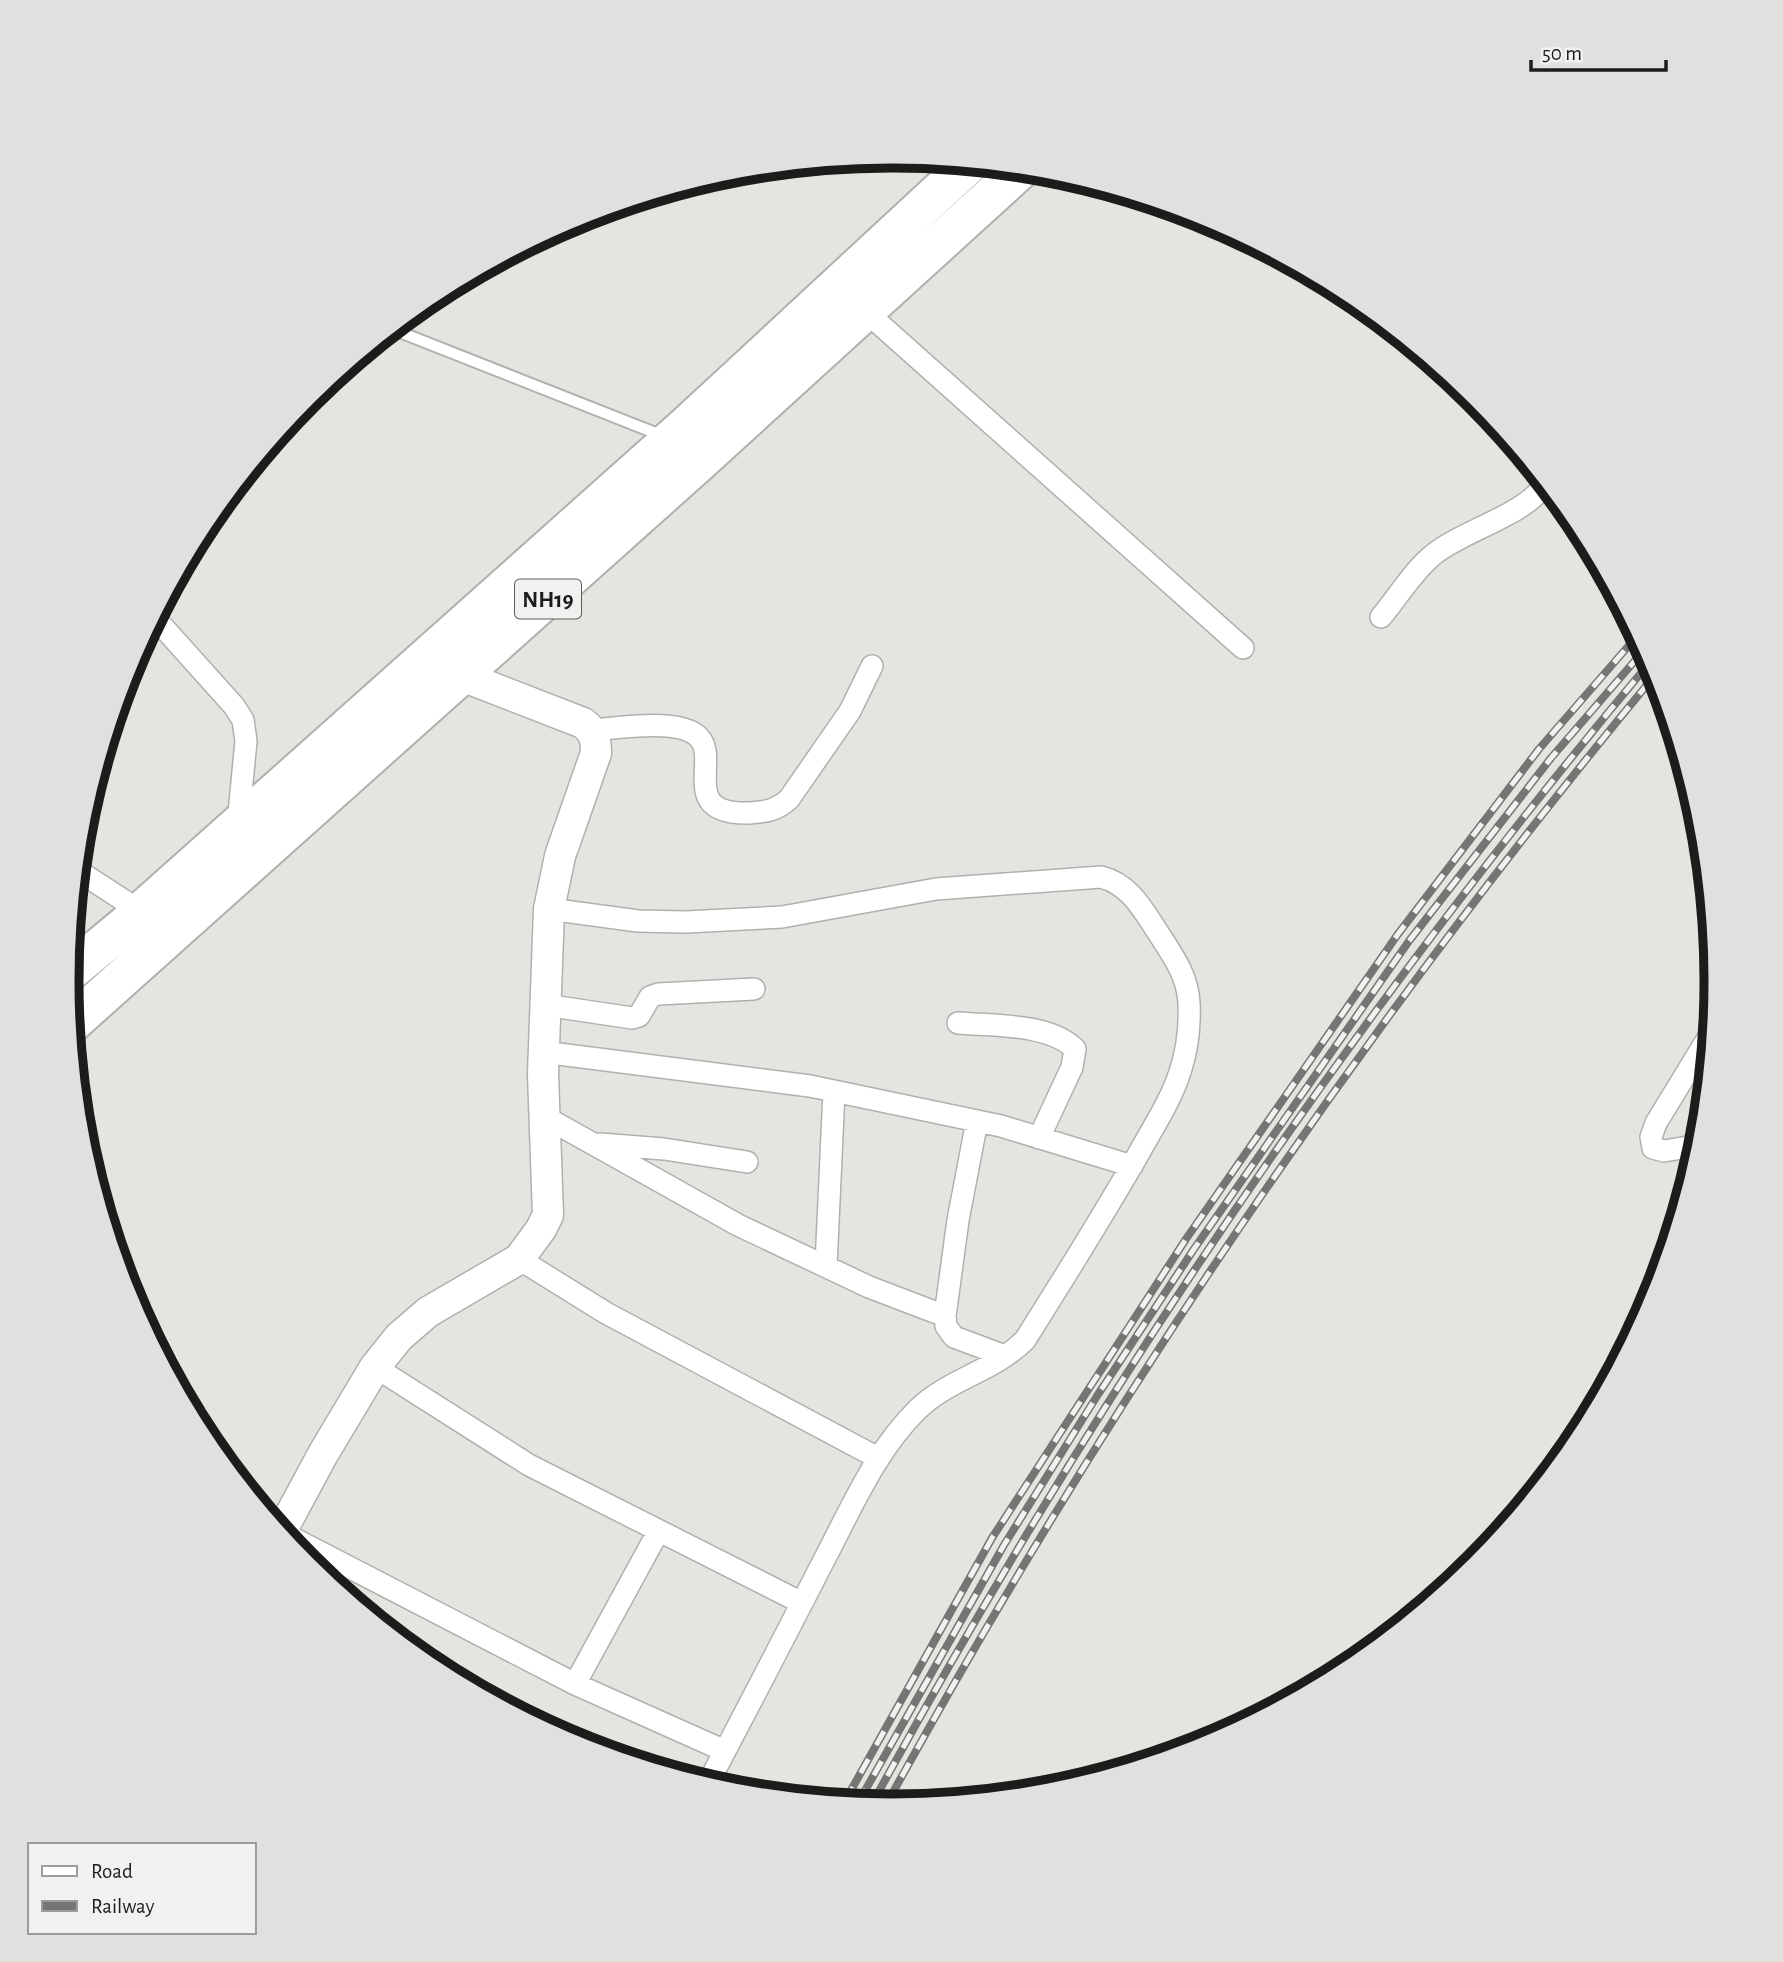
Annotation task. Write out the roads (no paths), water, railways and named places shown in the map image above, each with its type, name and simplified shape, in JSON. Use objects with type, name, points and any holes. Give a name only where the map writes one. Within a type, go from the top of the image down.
[{"type":"highway","name":"NH19","points":[[79,963],[671,439],[826,299],[961,172]]},
{"type":"highway","name":"NH19","points":[[80,1016],[462,676],[1012,177]]},
{"type":"street","points":[[865,312],[1243,648]]},
{"type":"street","points":[[1381,617],[1432,556],[1459,538],[1529,501],[1540,491]]},
{"type":"street","points":[[161,626],[234,706],[243,720],[246,741],[238,824]]},
{"type":"street","points":[[592,730],[671,727],[692,732],[702,740],[705,751],[705,792],[710,801],[720,808],[744,813],[764,812],[779,808],[789,799],[850,711],[872,666]]},
{"type":"street","points":[[287,1524],[375,1367],[399,1337],[428,1312],[519,1259],[548,1214],[543,1052],[549,909],[560,856],[596,753],[596,742],[592,730],[583,723],[462,676]]},
{"type":"street","points":[[86,875],[140,911]]},
{"type":"street","points":[[549,909],[638,921],[686,922],[782,917],[936,888],[1101,877],[1113,880],[1126,889],[1139,904],[1175,958],[1185,981],[1189,1002],[1181,1069],[1173,1092],[1132,1166],[1025,1340],[1005,1356],[938,1394],[919,1408],[878,1458],[713,1773]]},
{"type":"street","points":[[545,1004],[632,1018],[639,1016],[650,998],[658,994],[754,989]]},
{"type":"street","points":[[958,1023],[1033,1030],[1068,1041],[1075,1049],[1072,1067],[1039,1138]]},
{"type":"street","points":[[1687,1147],[1664,1151],[1653,1148],[1651,1137],[1656,1124],[1701,1049]]},
{"type":"street","points":[[543,1052],[810,1086],[977,1121],[1132,1166]]},
{"type":"street","points":[[826,1266],[834,1091]]},
{"type":"street","points":[[545,1116],[738,1224],[869,1287],[945,1316]]},
{"type":"street","points":[[977,1121],[958,1220],[946,1325],[954,1337],[1005,1356]]},
{"type":"street","points":[[594,1144],[664,1149],[747,1162]]},
{"type":"street","points":[[519,1259],[606,1312],[878,1458]]},
{"type":"street","points":[[375,1367],[528,1465],[802,1603]]},
{"type":"street","points":[[575,1684],[658,1532]]},
{"type":"street","points":[[308,1546],[575,1684],[725,1751]]},
{"type":"lane","points":[[402,333],[671,439]]},
{"type":"railway","points":[[850,1792],[992,1538],[1186,1239],[1398,934],[1539,749],[1630,644]]},
{"type":"railway","points":[[864,1793],[1004,1545],[1097,1396],[1194,1249],[1409,941],[1551,758],[1637,659]]},
{"type":"railway","points":[[878,1793],[1045,1504],[1137,1357],[1233,1213],[1332,1071],[1435,932],[1541,795],[1643,671]]},
{"type":"railway","points":[[892,1794],[970,1656],[1058,1509],[1149,1364],[1244,1221],[1443,943],[1647,684]]}]
